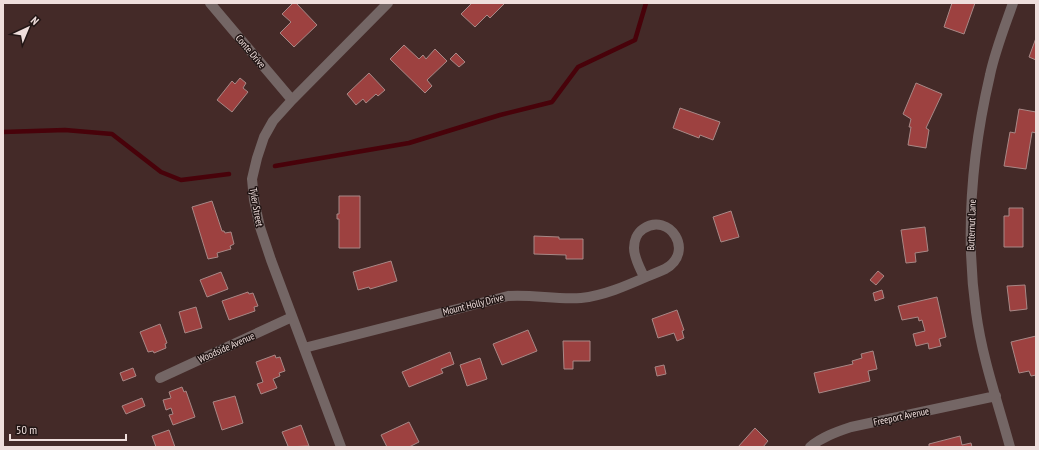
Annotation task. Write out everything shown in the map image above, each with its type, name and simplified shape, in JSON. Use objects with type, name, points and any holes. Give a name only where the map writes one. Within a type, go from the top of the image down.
[{"type":"street","name":"Conte Drive","points":[[210,3],[292,100]]},
{"type":"street","name":"Tyler Street","points":[[341,447],[260,227],[254,200],[252,179],[264,137],[273,121],[388,3]]},
{"type":"street","name":"Butternut Lane","points":[[1010,447],[985,359],[976,313],[971,267],[970,224],[981,120],[990,74],[1013,3]]},
{"type":"street","name":"Mount Holly Drive","points":[[304,348],[508,296],[525,295],[575,298],[592,296],[610,291],[669,267],[678,256],[679,247],[675,234],[667,228],[658,225],[649,226],[641,231],[636,239],[634,252],[644,277]]},
{"type":"street","name":"Woodside Avenue","points":[[160,378],[292,317]]},
{"type":"street","name":"Freeport Avenue","points":[[810,447],[832,433],[851,427],[996,396]]},
{"type":"building","points":[[293,3],[296,3],[317,25],[294,47],[280,33],[291,22],[282,14]]},
{"type":"building","points":[[472,3],[505,3],[490,18],[487,15],[475,27],[461,14]]},
{"type":"building","points":[[952,3],[975,3],[964,34],[944,27]]},
{"type":"building","points":[[1036,38],[1036,60],[1029,57]]},
{"type":"building","points":[[404,45],[419,59],[423,55],[426,59],[435,49],[447,61],[427,80],[432,86],[425,93],[390,59]]},
{"type":"building","points":[[456,53],[465,62],[459,67],[450,59]]},
{"type":"building","points":[[369,73],[385,90],[378,96],[376,94],[366,103],[363,99],[356,105],[347,94]]},
{"type":"building","points":[[240,78],[246,83],[243,88],[248,92],[232,112],[217,100],[232,81],[235,84]]},
{"type":"building","points":[[916,83],[942,94],[926,128],[929,130],[926,148],[908,145],[911,119],[903,114]]},
{"type":"building","points":[[680,108],[720,122],[713,140],[700,135],[699,138],[673,128]]},
{"type":"building","points":[[1019,109],[1036,112],[1036,133],[1032,132],[1026,169],[1004,166],[1010,132],[1015,133]]},
{"type":"building","points":[[339,196],[360,196],[360,248],[339,248],[339,219],[337,219],[337,214],[339,214]]},
{"type":"building","points":[[212,201],[222,231],[225,233],[231,232],[234,244],[230,246],[231,249],[217,253],[218,257],[208,259],[192,207]]},
{"type":"building","points":[[1009,208],[1023,208],[1023,247],[1004,247],[1004,216],[1009,216]]},
{"type":"building","points":[[731,211],[739,237],[721,242],[713,217]]},
{"type":"building","points":[[925,227],[928,251],[915,253],[916,262],[906,263],[901,230]]},
{"type":"building","points":[[534,236],[559,237],[559,239],[583,239],[583,259],[566,259],[566,255],[534,254]]},
{"type":"building","points":[[391,261],[397,281],[370,289],[369,287],[358,290],[353,272]]},
{"type":"building","points":[[878,271],[884,276],[876,285],[870,280]]},
{"type":"building","points":[[221,272],[228,289],[207,297],[200,280]]},
{"type":"building","points":[[1025,285],[1027,309],[1010,311],[1007,286]]},
{"type":"building","points":[[882,290],[884,298],[875,301],[873,293]]},
{"type":"building","points":[[248,292],[249,294],[253,293],[258,306],[254,307],[255,311],[229,320],[222,301]]},
{"type":"building","points":[[937,297],[946,337],[939,339],[941,346],[929,349],[928,343],[916,346],[913,334],[925,331],[922,320],[919,321],[918,317],[902,320],[898,306]]},
{"type":"building","points":[[196,307],[202,328],[185,333],[179,312]]},
{"type":"building","points":[[677,310],[684,330],[682,331],[684,338],[677,341],[674,333],[658,338],[652,319]]},
{"type":"building","points":[[160,324],[167,343],[165,344],[166,348],[154,353],[153,351],[148,352],[140,332]]},
{"type":"building","points":[[528,330],[537,351],[502,365],[493,344]]},
{"type":"building","points":[[1036,336],[1036,375],[1031,376],[1029,371],[1019,373],[1011,342]]},
{"type":"building","points":[[563,341],[590,341],[590,361],[573,361],[573,369],[564,369]]},
{"type":"building","points":[[873,351],[877,369],[868,371],[870,381],[819,393],[814,373],[853,364],[852,361],[862,358],[861,354]]},
{"type":"building","points":[[450,352],[454,364],[441,369],[443,373],[409,387],[402,372]]},
{"type":"building","points":[[275,355],[276,358],[280,357],[285,371],[279,373],[280,376],[273,379],[277,388],[261,394],[257,384],[263,382],[256,362]]},
{"type":"building","points":[[480,358],[487,379],[467,386],[460,365]]},
{"type":"building","points":[[664,365],[666,374],[657,376],[655,367]]},
{"type":"building","points":[[133,368],[136,376],[123,381],[120,373]]},
{"type":"building","points":[[182,387],[184,392],[186,391],[195,417],[173,425],[169,415],[173,414],[171,408],[166,410],[163,400],[171,398],[169,392]]},
{"type":"building","points":[[235,396],[243,423],[222,430],[213,402]]},
{"type":"building","points":[[142,398],[145,406],[126,414],[122,406]]},
{"type":"building","points":[[409,422],[419,442],[409,447],[387,447],[381,435]]},
{"type":"building","points":[[301,425],[309,446],[286,447],[288,446],[282,432]]},
{"type":"building","points":[[755,428],[768,441],[763,447],[738,447]]},
{"type":"building","points":[[169,430],[175,447],[156,447],[152,436]]},
{"type":"building","points":[[960,436],[962,445],[971,443],[972,447],[929,447],[929,444]]},
{"type":"waterway","points":[[275,166],[409,143],[500,115],[552,102],[578,67],[635,40],[646,3]]},
{"type":"waterway","points":[[3,132],[65,130],[112,134],[161,172],[181,180],[229,174]]}]
